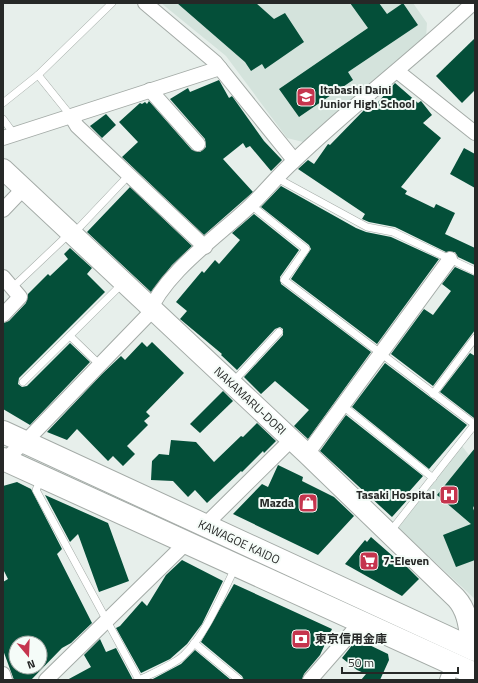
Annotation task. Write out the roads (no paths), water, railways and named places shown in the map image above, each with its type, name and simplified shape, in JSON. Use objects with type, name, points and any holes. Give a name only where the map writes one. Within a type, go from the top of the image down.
[{"type":"highway","name":"KAWAGOE KAIDO","points":[[3,432],[204,526],[474,649]]},
{"type":"highway","name":"KAWAGOE KAIDO","points":[[4,460],[360,623],[450,672],[475,674]]},
{"type":"street","points":[[145,3],[220,68],[294,160]]},
{"type":"street","points":[[4,460],[25,442],[147,316],[156,297],[179,270],[251,205],[294,160],[436,39],[473,3]]},
{"type":"street","points":[[9,136],[220,68]]},
{"type":"street","points":[[397,71],[475,133]]},
{"type":"street","points":[[150,90],[198,144]]},
{"type":"street","points":[[71,116],[77,126],[205,247]]},
{"type":"street","name":"NAKAMARU-DORI","points":[[3,169],[307,454],[462,605],[466,614],[474,649]]},
{"type":"street","points":[[3,210],[24,188]]},
{"type":"street","points":[[307,454],[381,355],[450,258]]},
{"type":"street","points":[[3,277],[20,297],[3,315]]},
{"type":"street","points":[[204,526],[291,440]]},
{"type":"street","points":[[46,680],[186,543]]},
{"type":"street","points":[[310,680],[360,623]]},
{"type":"street","points":[[450,672],[474,649]]},
{"type":"street","points":[[3,674],[5,680]]},
{"type":"lane","points":[[3,103],[38,75],[112,3]]},
{"type":"lane","points":[[38,75],[71,116]]},
{"type":"lane","points":[[3,119],[9,136]]},
{"type":"lane","points":[[12,288],[72,234],[129,175]]},
{"type":"lane","points":[[277,178],[367,228],[393,232],[475,271]]},
{"type":"lane","points":[[251,205],[306,249],[284,280],[381,355],[475,424],[389,533]]},
{"type":"lane","points":[[23,382],[123,282]]},
{"type":"lane","points":[[232,384],[279,332]]},
{"type":"lane","points":[[70,336],[100,365]]},
{"type":"lane","points":[[433,394],[475,338]]},
{"type":"lane","points":[[343,406],[433,478]]},
{"type":"lane","points":[[42,477],[36,490],[139,680],[182,656],[194,642],[210,618],[236,566]]},
{"type":"lane","points":[[194,642],[239,680]]},
{"type":"place","name":"Itabashi Daini Junior High School","points":[[306,97]]},
{"type":"place","name":"Tasaki Hospital","points":[[449,495]]},
{"type":"place","name":"Mazda","points":[[308,503]]},
{"type":"place","name":"7-Eleven","points":[[369,561]]},
{"type":"place","name":"東京信用金庫","points":[[301,639]]}]
